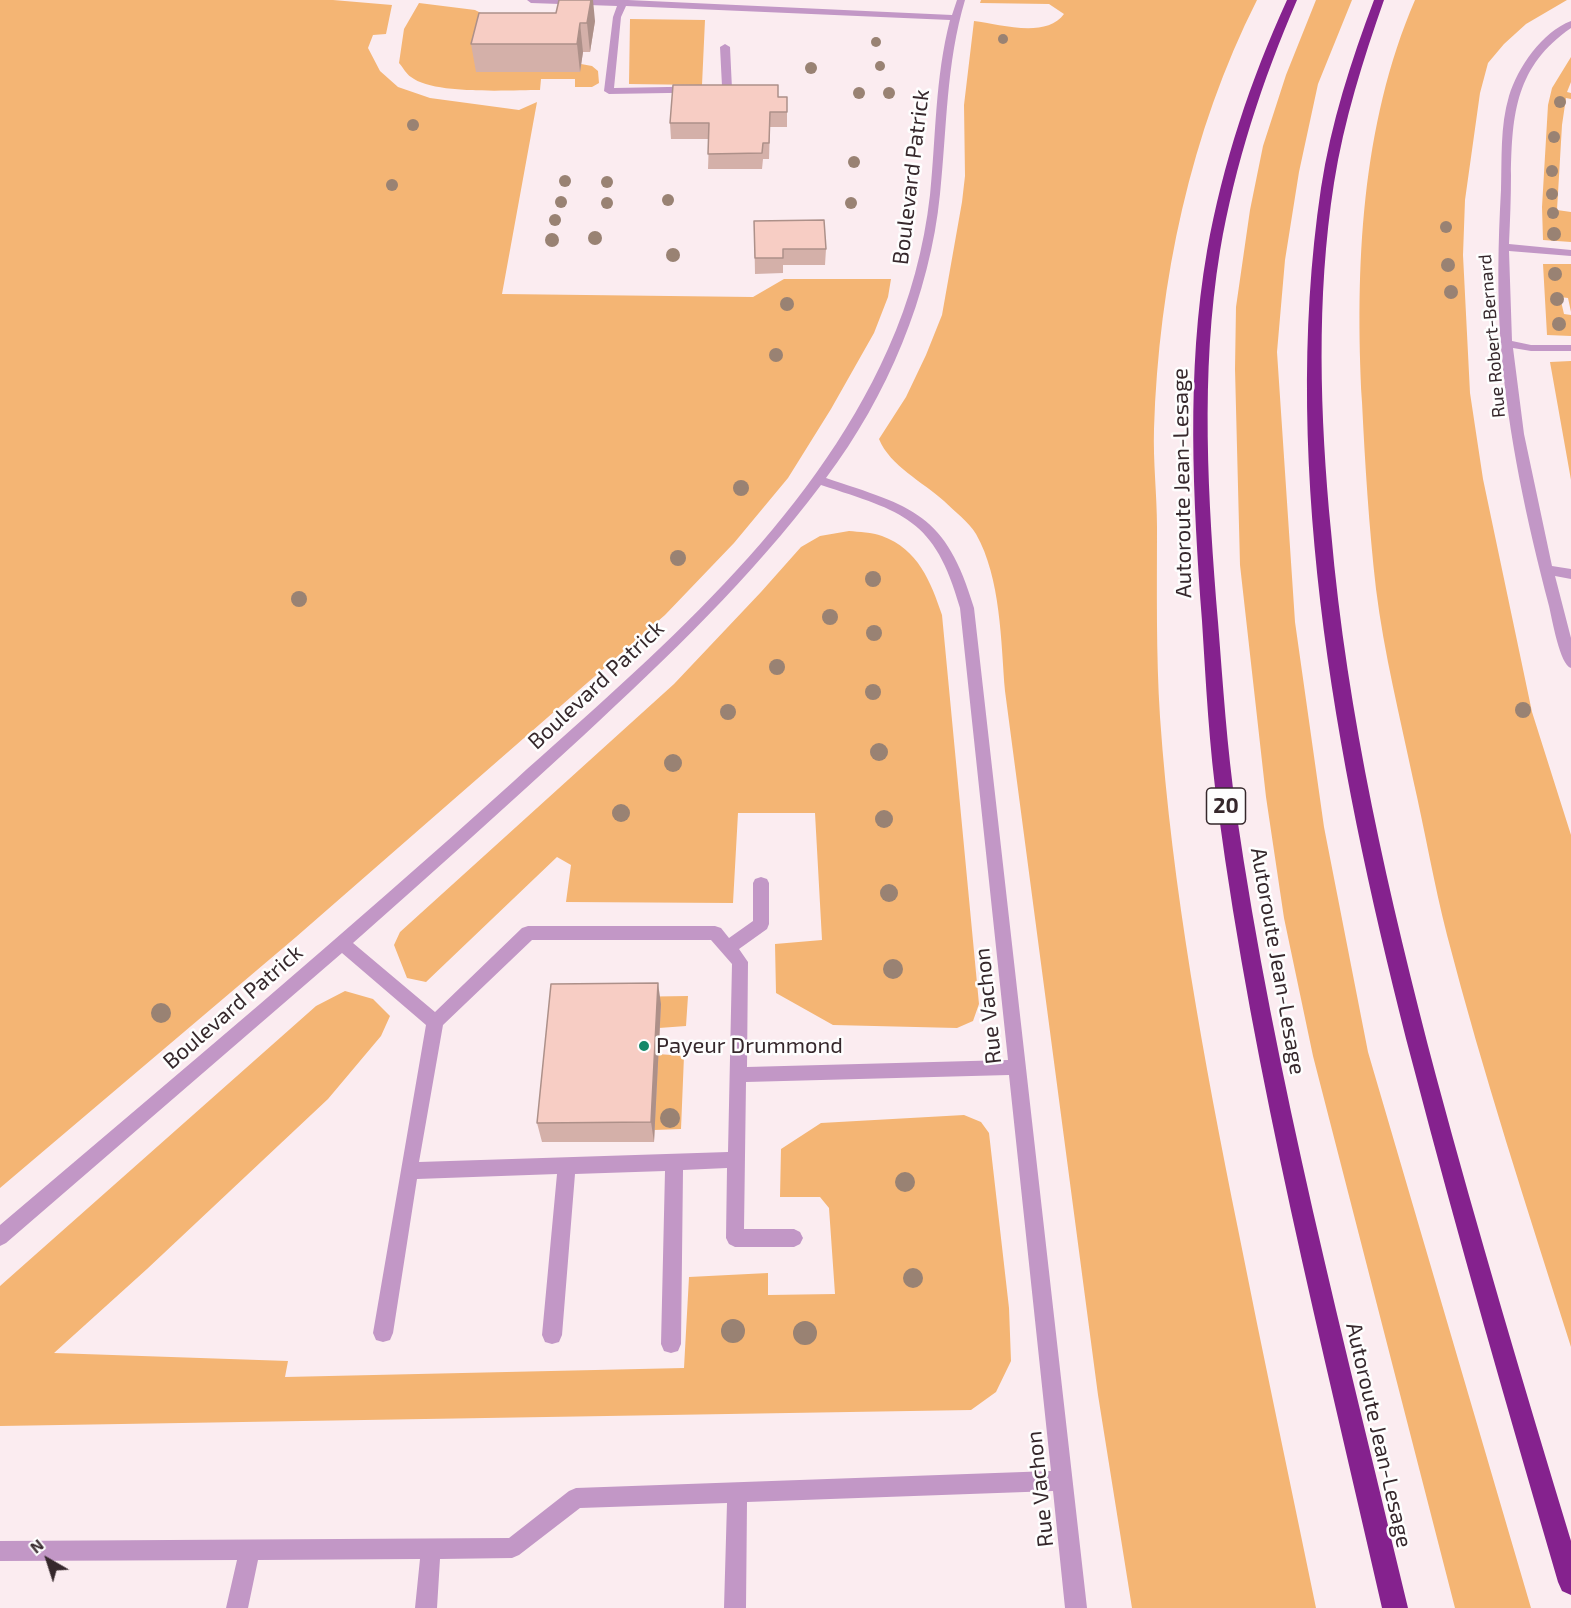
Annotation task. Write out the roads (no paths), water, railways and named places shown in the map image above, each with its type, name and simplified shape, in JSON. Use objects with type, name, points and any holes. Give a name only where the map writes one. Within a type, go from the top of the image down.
[{"type":"highway","name":"Autoroute Jean-Lesage","points":[[1292,0],[1265,61],[1239,140],[1210,273],[1205,324],[1203,403],[1206,574],[1226,807],[1247,940],[1287,1146],[1395,1608]]},
{"type":"highway","points":[[1379,0],[1343,108],[1325,197],[1316,268],[1314,339],[1317,436],[1330,606],[1359,791],[1395,963],[1462,1210],[1571,1582]]},
{"type":"street","name":"Boulevard Patrick","points":[[0,1237],[478,823],[660,656],[764,547],[819,480],[846,440],[880,380],[915,295],[928,244],[933,212],[945,68],[954,18],[961,0]]},
{"type":"street","points":[[535,3],[624,1],[730,7],[751,4],[780,5],[954,18]]},
{"type":"street","points":[[624,1],[617,17],[609,91],[727,89]]},
{"type":"street","name":"Rue Robert-Bernard","points":[[1571,24],[1536,53],[1522,75],[1514,97],[1503,247],[1507,344],[1513,401],[1546,570],[1571,663]]},
{"type":"street","points":[[725,47],[727,100]]},
{"type":"street","points":[[1503,247],[1571,253]]},
{"type":"street","points":[[1507,344],[1531,348],[1571,348]]},
{"type":"street","name":"Rue Vachon","points":[[819,480],[889,504],[918,519],[937,536],[947,552],[962,588],[968,620],[1076,1608]]},
{"type":"street","points":[[1546,570],[1571,574]]},
{"type":"street","points":[[728,948],[761,924],[761,883]]},
{"type":"street","points":[[383,1333],[435,1022],[528,933],[715,933],[740,962],[735,1238],[794,1239]]},
{"type":"street","points":[[340,942],[435,1022]]},
{"type":"street","points":[[739,1075],[1017,1067]]},
{"type":"street","points":[[409,1171],[736,1160]]},
{"type":"street","points":[[670,1344],[674,1161]]},
{"type":"street","points":[[552,1335],[567,1166]]},
{"type":"street","points":[[0,1551],[512,1548],[576,1498],[1062,1481]]},
{"type":"street","points":[[735,1608],[737,1492]]},
{"type":"street","points":[[426,1608],[431,1548]]},
{"type":"street","points":[[237,1608],[250,1549]]},
{"type":"place","name":"Payeur Drummond","points":[[644,1046]]}]
